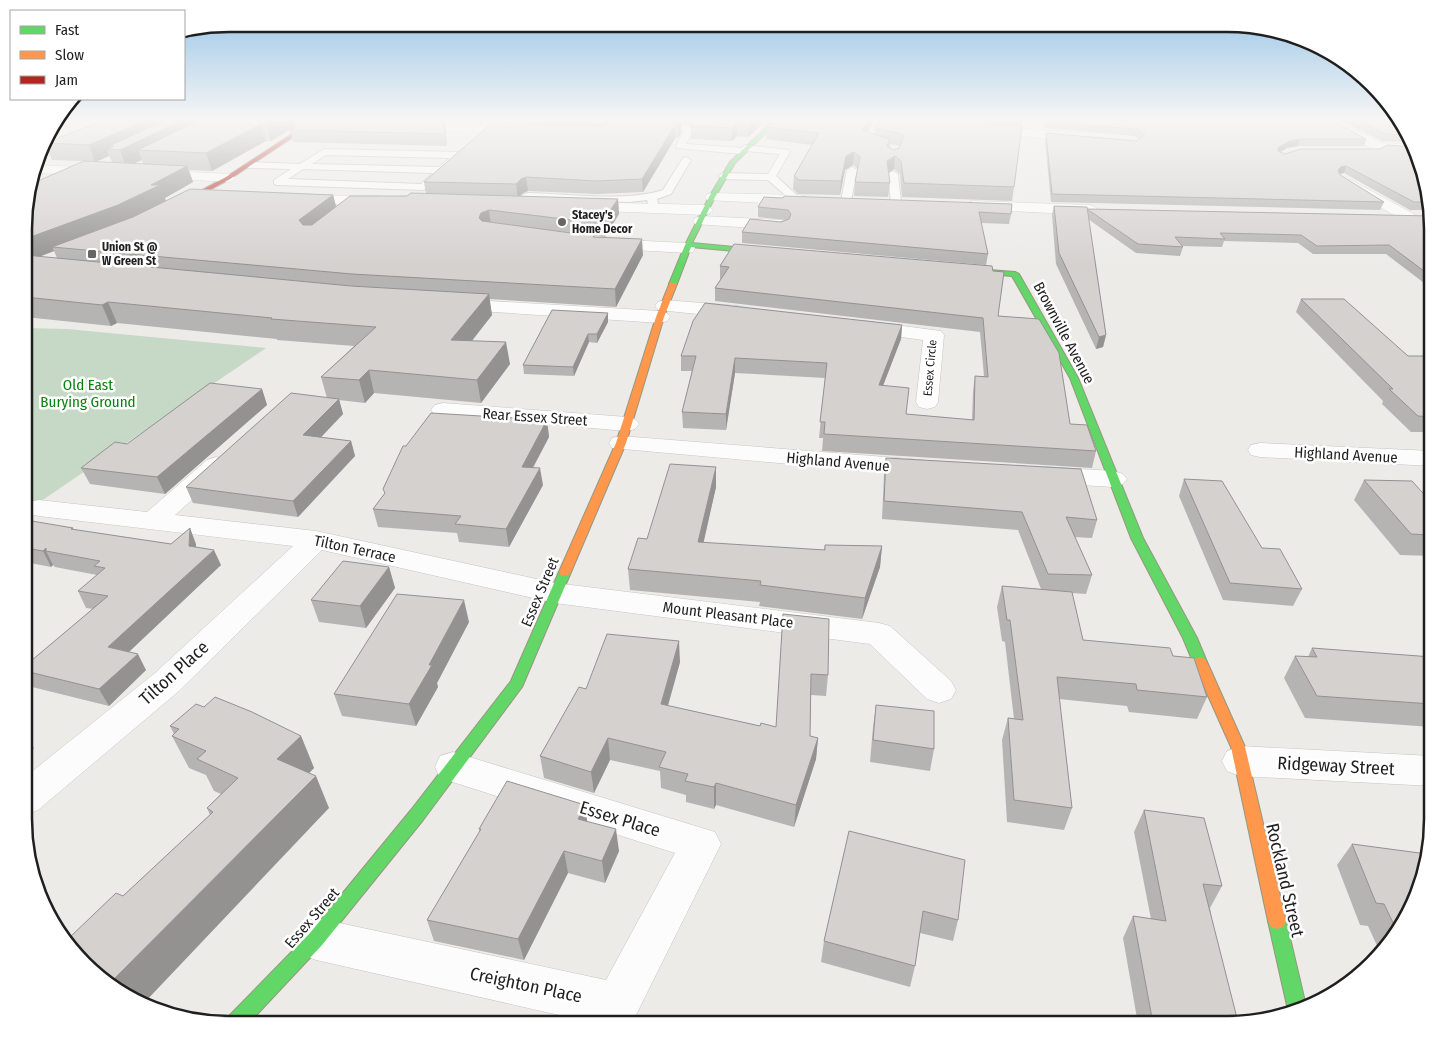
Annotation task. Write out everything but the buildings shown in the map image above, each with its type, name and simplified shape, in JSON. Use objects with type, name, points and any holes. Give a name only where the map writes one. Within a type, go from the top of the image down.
[{"type":"main road","points":[[163,212],[228,178],[245,167]]},
{"type":"main road","name":"Essex Street","points":[[242,1016],[316,939],[417,814],[517,683],[624,433],[662,311],[688,246],[723,176],[730,167]]},
{"type":"main road","points":[[688,246],[778,253]]},
{"type":"main road","name":"Brownville Avenue","points":[[956,269],[1015,274],[1074,378],[1137,538],[1190,638],[1238,748],[1240,761]]},
{"type":"main road","name":"Rockland Street","points":[[1240,761],[1295,1003]]},
{"type":"street","points":[[42,169],[85,171],[110,168]]},
{"type":"street","points":[[142,174],[228,178]]},
{"type":"street","points":[[1344,180],[1408,217]]},
{"type":"street","points":[[194,196],[222,197]]},
{"type":"street","points":[[281,199],[396,202]]},
{"type":"street","points":[[706,209],[797,200],[866,202]]},
{"type":"street","points":[[500,204],[653,203],[706,209],[781,225]]},
{"type":"street","points":[[891,203],[913,204]]},
{"type":"street","points":[[956,206],[1104,211]]},
{"type":"street","points":[[1378,217],[1423,217]]},
{"type":"street","points":[[592,243],[688,246]]},
{"type":"street","points":[[435,304],[752,314]]},
{"type":"street","name":"Essex Circle","points":[[848,325],[934,335],[927,402]]},
{"type":"street","name":"Rear Essex Street","points":[[443,410],[624,433]]},
{"type":"street","name":"Highland Avenue","points":[[624,433],[865,464],[945,469]]},
{"type":"street","points":[[153,521],[235,448]]},
{"type":"street","name":"Highland Avenue","points":[[1260,450],[1424,459]]},
{"type":"street","points":[[1024,474],[1114,479]]},
{"type":"street","name":"Tilton Terrace","points":[[38,508],[316,540],[555,593]]},
{"type":"street","name":"Tilton Place","points":[[32,794],[167,682],[316,540]]},
{"type":"street","name":"Mount Pleasant Place","points":[[555,593],[879,634],[939,690]]},
{"type":"street","name":"Ridgeway Street","points":[[1240,761],[1424,771]]},
{"type":"street","name":"Essex Place","points":[[453,767],[701,844]]},
{"type":"street","name":"Creighton Place","points":[[316,939],[617,1005],[701,844]]},
{"type":"lane","points":[[301,167],[276,182],[423,187],[445,167]]},
{"type":"lane","points":[[334,167],[442,170]]},
{"type":"lane","points":[[653,203],[667,192],[682,167]]},
{"type":"lane","points":[[771,177],[777,167]]},
{"type":"lane","points":[[846,202],[852,170]]},
{"type":"lane","points":[[59,181],[85,171]]},
{"type":"lane","points":[[891,203],[894,174]]},
{"type":"lane","points":[[723,176],[771,177],[797,200]]},
{"type":"lane","points":[[343,213],[358,200]]},
{"type":"green space","name":"Old East Burying Ground","points":[[32,328],[67,329],[266,348],[32,507]]},
{"type":"traffic: fast","points":[[673,284],[688,245],[712,197],[730,167]]},
{"type":"traffic: fast","points":[[688,245],[767,252]]},
{"type":"traffic: fast","points":[[966,270],[1015,274],[1074,378],[1137,538],[1190,638],[1200,662]]},
{"type":"traffic: fast","points":[[243,1016],[316,939],[417,815],[517,683],[565,572]]},
{"type":"traffic: fast","points":[[1277,921],[1296,1003]]},
{"type":"traffic: slow","points":[[565,572],[621,443],[660,317],[673,284]]},
{"type":"traffic: slow","points":[[1200,662],[1238,747],[1277,921]]},
{"type":"traffic: jam","points":[[174,207],[245,167]]},
{"type":"place","name":"Stacey's Home Decor","points":[[562,222]]},
{"type":"place","name":"Union St @ W Green St","points":[[92,254]]}]
